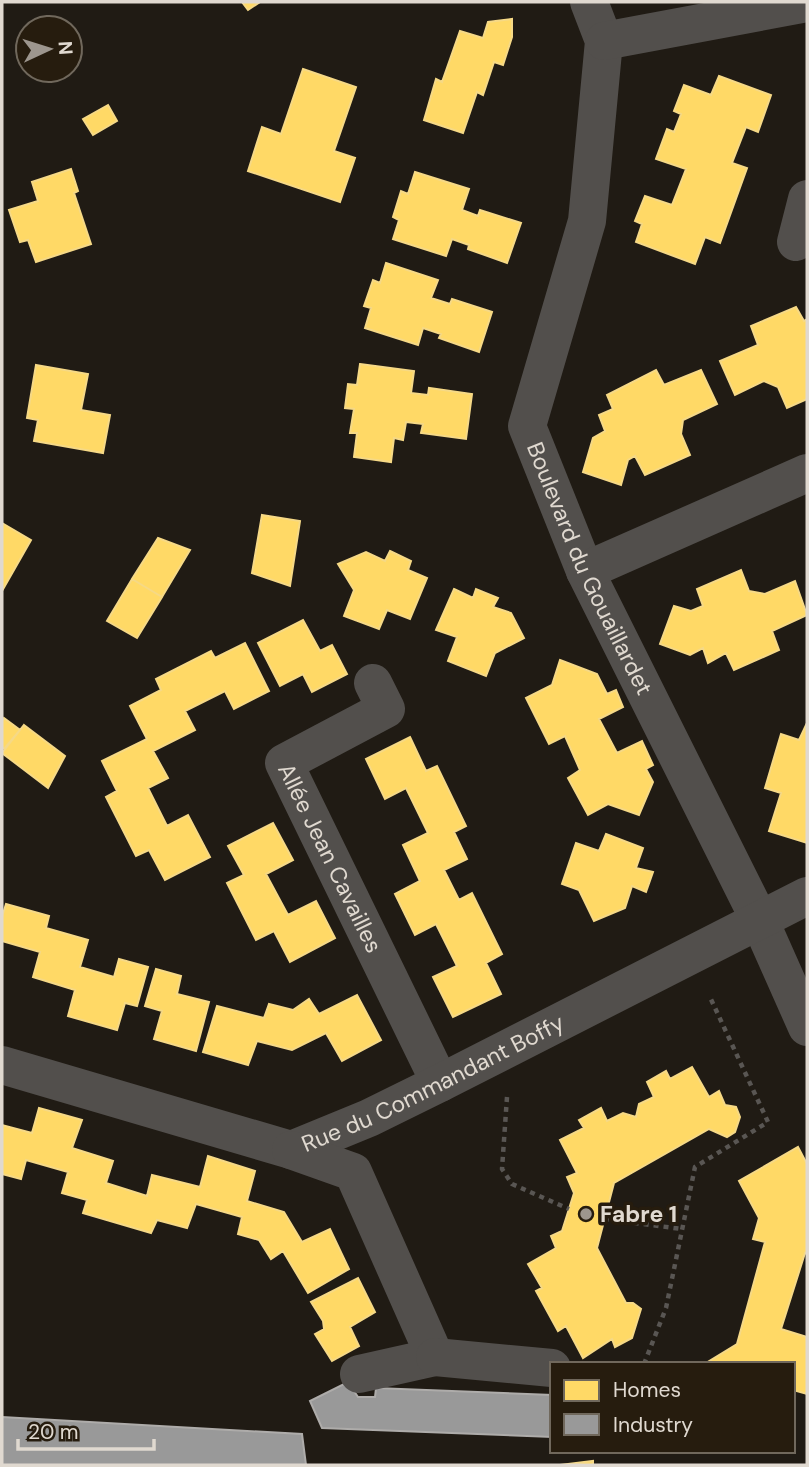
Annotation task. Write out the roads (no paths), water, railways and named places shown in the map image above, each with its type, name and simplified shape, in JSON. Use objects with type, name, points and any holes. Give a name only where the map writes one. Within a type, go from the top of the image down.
[{"type":"street","name":"Boulevard du Gouaillardet","points":[[589,2],[604,41],[587,221],[527,426],[585,571],[760,919],[807,1027]]},
{"type":"street","points":[[604,41],[807,3]]},
{"type":"street","points":[[796,242],[807,199]]},
{"type":"street","points":[[585,571],[807,472]]},
{"type":"street","name":"Allée Jean Cavailles","points":[[373,683],[386,709],[284,763],[440,1083]]},
{"type":"street","name":"Rue du Commandant Boffy","points":[[2,1065],[291,1150],[369,1118],[807,896]]},
{"type":"street","points":[[291,1150],[353,1172],[435,1357]]},
{"type":"street","points":[[359,1374],[435,1357],[550,1368]]},
{"type":"place","name":"Fabre 1","points":[[586,1214]]}]
